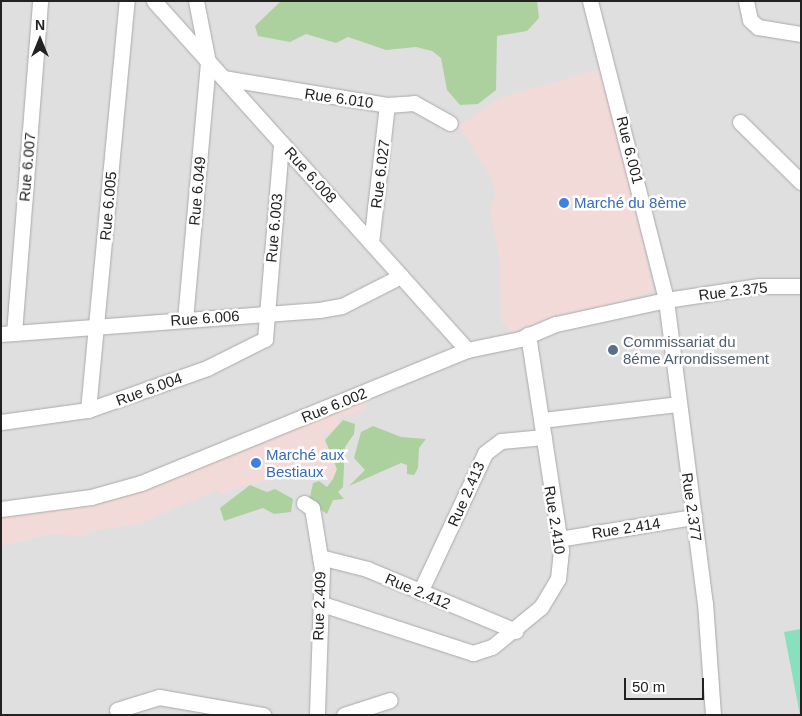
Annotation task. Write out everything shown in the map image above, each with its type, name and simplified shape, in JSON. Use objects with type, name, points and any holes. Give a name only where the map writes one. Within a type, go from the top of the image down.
[{"type":"street","name":"Rue 6.007","points":[[8,334],[40,1]]},
{"type":"street","name":"Rue 6.005","points":[[88,410],[127,1]]},
{"type":"street","name":"Rue 6.008","points":[[154,1],[467,350]]},
{"type":"street","name":"Rue 6.049","points":[[185,320],[208,62],[196,1]]},
{"type":"street","name":"Rue 6.001","points":[[590,1],[666,300]]},
{"type":"street","points":[[746,1],[750,20],[758,27],[801,34]]},
{"type":"street","name":"Rue 6.010","points":[[223,78],[387,105],[414,103],[450,123]]},
{"type":"street","name":"Rue 6.027","points":[[371,243],[387,105]]},
{"type":"street","points":[[740,122],[801,182]]},
{"type":"street","name":"Rue 6.003","points":[[266,314],[281,143]]},
{"type":"street","name":"Rue 6.006","points":[[8,334],[266,314],[342,306],[401,276]]},
{"type":"street","name":"Rue 2.375","points":[[666,300],[759,286],[801,286]]},
{"type":"street","name":"Rue 6.002","points":[[1,509],[91,496],[140,483],[467,350],[666,300]]},
{"type":"street","name":"Rue 2.377","points":[[666,300],[694,517],[713,715]]},
{"type":"street","name":"Rue 6.004","points":[[1,422],[88,410],[260,344],[267,332],[266,314]]},
{"type":"street","name":"Rue 2.410","points":[[322,604],[381,619],[446,648],[473,653],[516,631],[541,607],[558,579],[559,539],[528,335]]},
{"type":"street","points":[[542,420],[678,404]]},
{"type":"street","name":"Rue 2.413","points":[[420,592],[487,450],[501,441],[544,437]]},
{"type":"street","name":"Rue 2.409","points":[[304,503],[312,508],[320,556],[322,604],[317,715]]},
{"type":"street","name":"Rue 2.414","points":[[559,539],[694,517]]},
{"type":"street","name":"Rue 2.412","points":[[320,556],[359,566],[516,631]]},
{"type":"street","points":[[117,710],[159,697],[263,715]]},
{"type":"street","points":[[344,715],[390,700]]},
{"type":"shaded area","points":[[1,1],[801,1],[801,715],[1,715]]},
{"type":"shaded area","name":"Marché du 8ème","points":[[605,68],[653,291],[519,339],[501,321],[499,255],[490,210],[496,195],[490,176],[459,126],[500,98]]},
{"type":"shaded area","name":"Marché aux Bestiaux","points":[[363,398],[367,409],[338,418],[340,427],[322,435],[337,474],[330,480],[321,471],[239,487],[221,495],[218,490],[138,524],[88,532],[88,536],[53,534],[1,546],[1,504],[105,492]]},
{"type":"green space","points":[[281,1],[537,1],[539,18],[527,31],[497,36],[496,90],[478,104],[460,105],[447,90],[441,58],[432,51],[416,47],[386,50],[348,37],[336,43],[306,34],[290,42],[258,36],[255,26]]},
{"type":"green space","points":[[343,420],[355,424],[354,434],[345,447],[343,487],[338,492],[344,499],[333,500],[327,514],[309,502],[313,483],[319,481],[327,487],[333,479],[337,469],[325,440]]},
{"type":"green space","points":[[373,426],[401,437],[426,439],[419,448],[418,468],[414,475],[407,474],[407,465],[401,463],[349,486],[365,470],[354,458],[361,432]]},
{"type":"green space","points":[[250,485],[267,492],[275,489],[293,499],[291,512],[274,514],[263,508],[224,521],[220,508]]},
{"type":"green space","points":[[801,629],[801,715],[800,715],[784,632]]},
{"type":"place","name":"Marché du 8ème","points":[[564,203]]},
{"type":"place","name":"Commissariat du 8éme Arrondissement","points":[[613,350]]},
{"type":"place","name":"Marché aux Bestiaux","points":[[256,463]]}]
